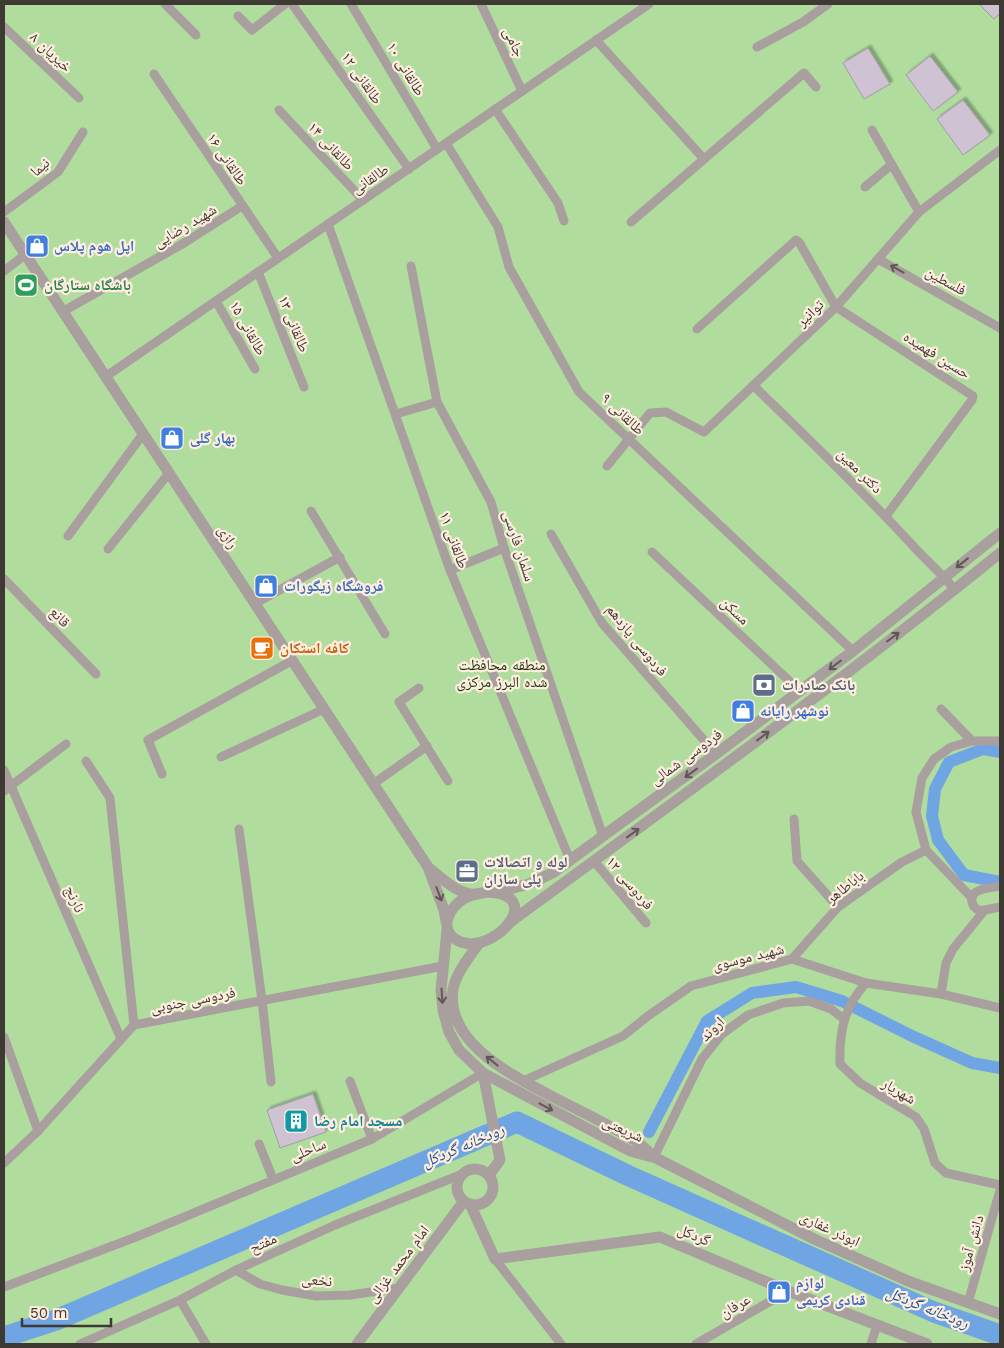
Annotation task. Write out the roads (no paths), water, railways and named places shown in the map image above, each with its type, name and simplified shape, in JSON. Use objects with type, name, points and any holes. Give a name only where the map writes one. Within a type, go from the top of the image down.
[{"type":"street","points":[[164,4],[196,35]]},
{"type":"street","points":[[238,16],[252,30],[285,4]]},
{"type":"street","name":"طالقانی ۱۲","points":[[292,4],[409,169]]},
{"type":"street","name":"طالقانی ۱۰","points":[[351,4],[437,149]]},
{"type":"street","name":"جامی","points":[[481,4],[522,91]]},
{"type":"street","name":"طالقانی","points":[[105,377],[649,4]]},
{"type":"street","points":[[757,48],[804,22],[828,4]]},
{"type":"street","name":"خیریان ۸","points":[[4,27],[79,98]]},
{"type":"street","points":[[596,40],[704,159]]},
{"type":"street","points":[[631,222],[804,73],[816,87]]},
{"type":"street","name":"طالقانی ۱۶","points":[[154,74],[278,258]]},
{"type":"street","points":[[495,109],[558,203],[564,222]]},
{"type":"street","name":"طالقانی ۱۴","points":[[279,110],[363,200]]},
{"type":"street","points":[[872,130],[919,212]]},
{"type":"street","name":"نیما","points":[[4,212],[58,172],[83,132]]},
{"type":"street","name":"طالقانی ۹","points":[[446,143],[498,227],[509,267],[580,392],[853,651]]},
{"type":"street","name":"توانیر","points":[[629,439],[650,413],[666,412],[704,432],[836,307],[919,212],[1000,150]]},
{"type":"street","points":[[865,187],[891,165]]},
{"type":"street","name":"شهید رضایی","points":[[62,312],[184,243],[242,206]]},
{"type":"street","name":"رازی","points":[[4,222],[428,867]]},
{"type":"street","name":"طالقانی ۱۱","points":[[328,224],[450,570],[570,860]]},
{"type":"street","points":[[697,329],[796,240],[799,242],[836,307]]},
{"type":"street","points":[[4,271],[26,254]]},
{"type":"street","name":"فلسطین","points":[[878,259],[1000,328]]},
{"type":"street","name":"سلمان فارسی","points":[[411,266],[437,402],[491,502],[504,548],[604,836]]},
{"type":"street","name":"طالقانی ۱۳","points":[[258,272],[304,387]]},
{"type":"street","name":"طالقانی ۱۵","points":[[216,301],[255,369]]},
{"type":"street","name":"حسین فهمیده","points":[[836,307],[973,396],[972,400],[886,516]]},
{"type":"street","name":"دکتر معین","points":[[754,386],[886,516],[945,577],[955,590]]},
{"type":"street","points":[[396,414],[437,402]]},
{"type":"street","points":[[68,536],[143,434]]},
{"type":"street","points":[[607,466],[629,439]]},
{"type":"street","points":[[108,549],[168,473]]},
{"type":"street","points":[[311,511],[385,634]]},
{"type":"street","name":"فردوسی شمالی","points":[[492,892],[529,884],[554,872],[853,651],[1000,533]]},
{"type":"street","name":"فردوسی یازدهم","points":[[551,534],[602,623],[716,754]]},
{"type":"street","points":[[450,570],[504,548]]},
{"type":"street","name":"مسکن","points":[[652,552],[800,691]]},
{"type":"street","name":"فردوسی شمالی","points":[[509,923],[680,799],[955,590],[1000,553]]},
{"type":"street","points":[[254,604],[340,557]]},
{"type":"street","name":"قانع","points":[[4,579],[96,674]]},
{"type":"street","points":[[162,774],[148,740],[293,660]]},
{"type":"street","points":[[419,688],[399,702],[448,780]]},
{"type":"street","points":[[222,757],[324,709]]},
{"type":"street","points":[[941,709],[972,741]]},
{"type":"street","points":[[1000,741],[972,741],[951,747],[934,759],[922,778],[916,812],[926,850],[972,898],[971,901],[974,907],[984,911],[1000,907]]},
{"type":"street","points":[[7,788],[66,744]]},
{"type":"street","points":[[373,784],[427,746]]},
{"type":"street","points":[[86,761],[110,798],[134,1025]]},
{"type":"street","name":"نارنج","points":[[4,770],[7,788],[121,1039]]},
{"type":"street","points":[[794,819],[797,861],[838,906]]},
{"type":"street","points":[[239,829],[271,1082]]},
{"type":"street","name":"باباطاهر","points":[[792,959],[838,906],[902,862],[926,850]]},
{"type":"street","name":"فردوسی ۱۲","points":[[594,861],[646,923]]},
{"type":"street","points":[[428,867],[448,883],[469,895],[492,892],[506,895],[513,900],[516,907],[514,916],[502,932],[479,943],[472,944],[453,938],[428,867]]},
{"type":"street","points":[[972,898],[979,890],[1000,886]]},
{"type":"street","points":[[447,925],[451,911],[456,904],[465,898],[492,892]]},
{"type":"street","points":[[941,994],[946,963],[953,949],[984,911]]},
{"type":"street","name":"شریعتی","points":[[447,925],[441,990],[443,1010],[449,1032],[459,1050],[483,1073],[630,1151],[654,1157]]},
{"type":"street","name":"شریعتی","points":[[479,943],[461,971],[453,988],[457,1021],[478,1049],[498,1066],[635,1141],[654,1157]]},
{"type":"street","name":"شهید موسوی","points":[[523,1081],[623,1036],[648,1016],[692,986],[792,959],[866,983],[941,994],[1000,1008]]},
{"type":"street","name":"فردوسی جنوبی","points":[[4,1163],[38,1131],[134,1025],[443,966]]},
{"type":"street","points":[[846,1015],[857,993],[866,983]]},
{"type":"street","name":"اروند","points":[[654,1157],[702,1059],[728,1029],[748,1015],[783,1003],[809,1001],[846,1015]]},
{"type":"street","name":"شهریار","points":[[846,1015],[839,1045],[840,1064],[860,1083],[916,1118],[924,1128],[935,1163],[946,1173],[1000,1185]]},
{"type":"street","points":[[4,1037],[38,1131]]},
{"type":"street","points":[[483,1073],[500,1160],[489,1175]]},
{"type":"street","name":"ساحلی","points":[[4,1287],[136,1237],[372,1138],[483,1073]]},
{"type":"street","points":[[350,1081],[372,1138]]},
{"type":"street","points":[[259,1144],[273,1180]]},
{"type":"street","name":"ابوذر غفاری","points":[[654,1157],[814,1239],[908,1281],[1000,1314]]},
{"type":"street","points":[[467,1203],[476,1205],[482,1203],[488,1200],[492,1194],[492,1181],[489,1175],[478,1168],[465,1171],[460,1175],[457,1187],[460,1197],[467,1203],[495,1258],[561,1344]]},
{"type":"street","name":"مفتح","points":[[80,1344],[180,1300],[236,1270],[335,1225],[460,1175]]},
{"type":"street","name":"دانش آموز","points":[[968,1303],[1000,1190]]},
{"type":"street","name":"امام محمد غزالی","points":[[357,1344],[467,1203]]},
{"type":"street","name":"گردکل","points":[[495,1258],[660,1236],[788,1291],[927,1344]]},
{"type":"street","name":"نخعی","points":[[236,1270],[260,1284],[316,1296],[350,1295],[399,1288]]},
{"type":"street","name":"عرفان","points":[[696,1344],[788,1291]]},
{"type":"street","points":[[180,1300],[206,1344]]},
{"type":"street","points":[[871,1344],[877,1325]]},
{"type":"street","points":[[706,1339],[714,1344]]},
{"type":"waterway","points":[[1000,752],[983,749],[949,762],[935,789],[932,816],[938,840],[964,875],[1000,882]]},
{"type":"waterway","points":[[649,1132],[707,1021],[752,993],[796,987],[842,1001],[972,1063],[1000,1068]]},
{"type":"waterway","name":"رودخانه گردکل","points":[[4,1337],[56,1320],[517,1122],[627,1175],[934,1312],[1000,1335]]},
{"type":"place","name":"اپل هوم پلاس","points":[[37,246]]},
{"type":"place","name":"باشگاه ستارگان","points":[[26,285]]},
{"type":"place","name":"بهار گلی","points":[[172,438]]},
{"type":"place","name":"فروشگاه زیگورات","points":[[266,586]]},
{"type":"place","name":"کافه استکان","points":[[262,648]]},
{"type":"place","name":"بانک صادرات","points":[[764,685]]},
{"type":"place","name":"نوشهر رایانه","points":[[743,711]]},
{"type":"place","name":"لوله و اتصالات پلی سازان","points":[[467,871]]},
{"type":"place","name":"مسجد امام رضا","points":[[296,1121]]},
{"type":"place","name":"لوازم قنادی کریمی","points":[[779,1292]]},
{"type":"park label","name":"منطقه محافظت شده البرز مرکزی","points":[[502,674]]}]
